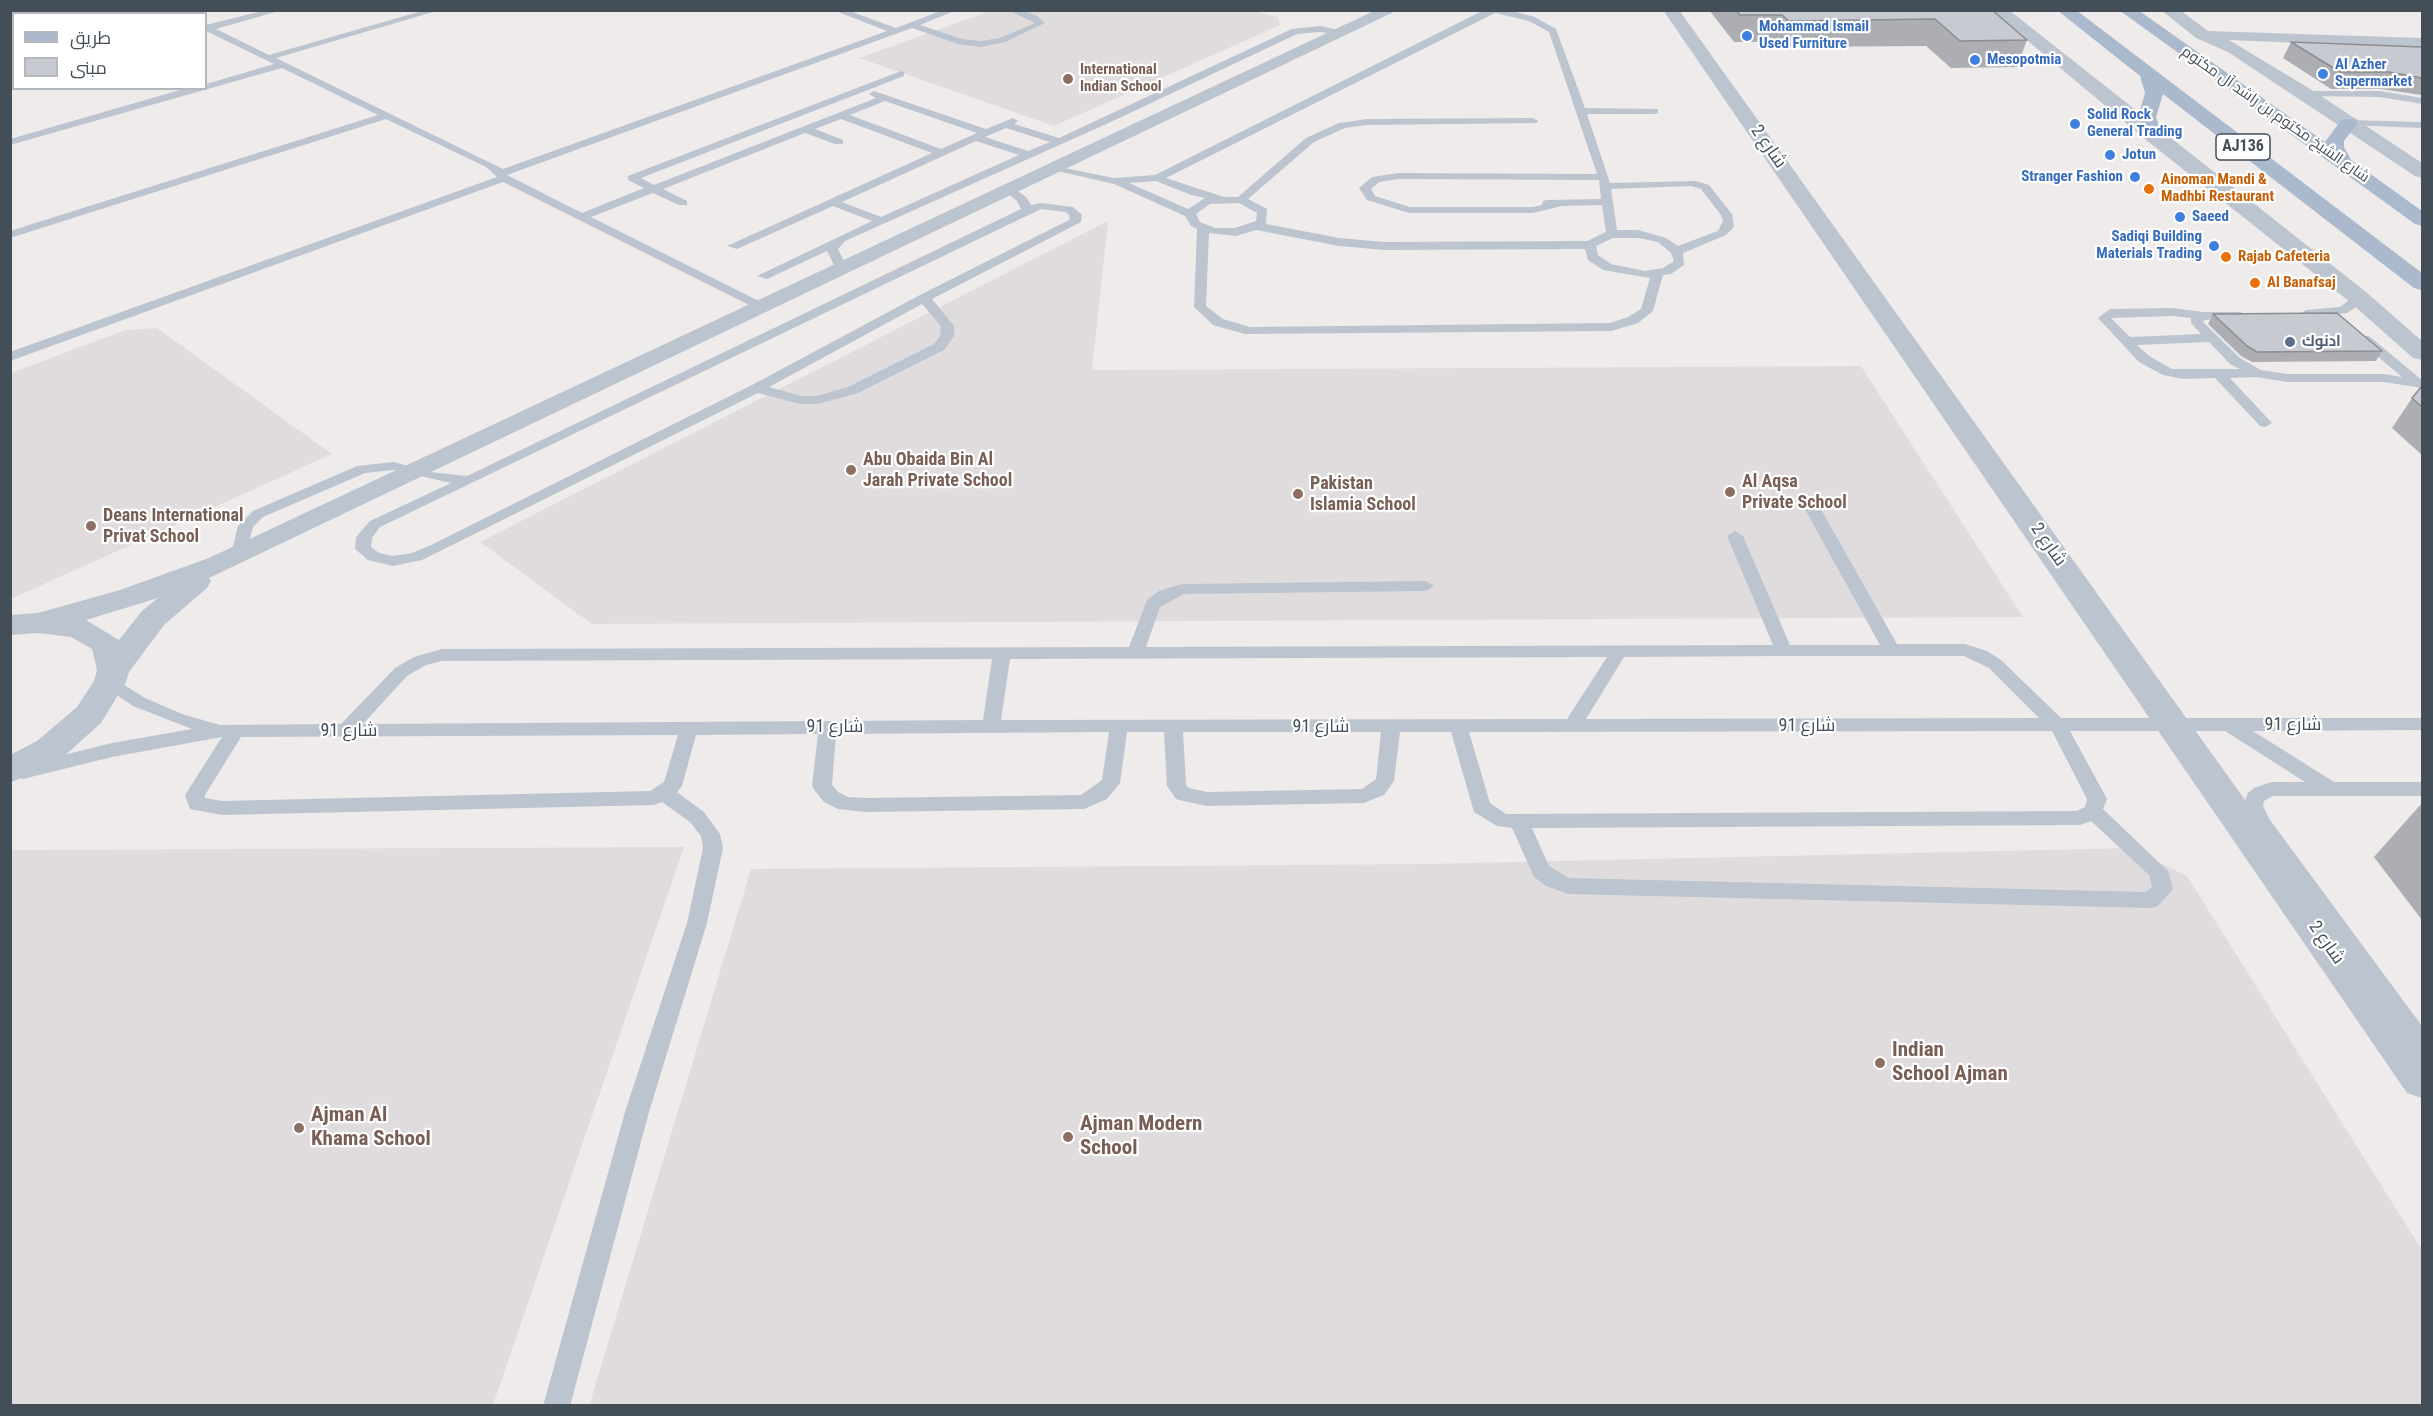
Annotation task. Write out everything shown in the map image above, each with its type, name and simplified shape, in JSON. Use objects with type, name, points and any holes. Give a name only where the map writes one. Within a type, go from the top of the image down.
[{"type":"main road","name":"AJ136","points":[[2065,10],[2422,283]]},
{"type":"main road","name":"شارع الشيخ مكتوم بن راشد آل مكتوم","points":[[2127,10],[2422,220]]},
{"type":"main road","points":[[2135,10],[2167,25],[2202,34]]},
{"type":"main road","points":[[2149,76],[2154,93],[2147,117],[2152,135]]},
{"type":"main road","points":[[2342,162],[2334,147],[2336,140],[2349,123]]},
{"type":"street","name":"شارع 2","points":[[1671,10],[2175,725],[2419,1060]]},
{"type":"street","points":[[1999,10],[2152,135],[2349,314],[2422,353]]},
{"type":"street","points":[[2169,10],[2202,34],[2234,48],[2306,94],[2422,172]]},
{"type":"street","points":[[24,624],[131,597],[229,559],[1010,190],[1134,129],[1344,32],[1380,12]]},
{"type":"street","points":[[2202,34],[2422,43]]},
{"type":"street","points":[[2260,65],[2267,55],[2294,50],[2422,53]]},
{"type":"street","points":[[1109,118],[1134,129]]},
{"type":"street","points":[[1059,141],[1090,151]]},
{"type":"street","points":[[10,773],[49,750],[89,715],[112,676],[153,618],[185,589],[229,559]]},
{"type":"street","points":[[24,624],[79,628],[106,644],[112,676]]},
{"type":"lane","points":[[207,29],[278,10]]},
{"type":"lane","points":[[267,58],[436,10]]},
{"type":"lane","points":[[837,10],[897,31]]},
{"type":"lane","points":[[10,357],[953,10]]},
{"type":"lane","points":[[912,25],[961,42],[981,44],[1002,40],[1041,23],[1012,10]]},
{"type":"lane","points":[[1114,181],[1156,178],[1493,10],[1532,19],[1553,31],[1605,181],[1612,234]]},
{"type":"lane","points":[[207,29],[490,165],[502,176],[761,307]]},
{"type":"lane","points":[[764,276],[1295,31],[1320,29],[1344,32]]},
{"type":"lane","points":[[207,87],[282,65]]},
{"type":"lane","points":[[683,203],[652,190],[632,178],[901,74]]},
{"type":"lane","points":[[862,89],[1029,155]]},
{"type":"lane","points":[[10,142],[193,90]]},
{"type":"lane","points":[[2306,94],[2380,94],[2422,101]]},
{"type":"lane","points":[[582,217],[885,98]]},
{"type":"lane","points":[[1582,111],[1654,111]]},
{"type":"lane","points":[[10,235],[387,115]]},
{"type":"lane","points":[[841,115],[942,153]]},
{"type":"lane","points":[[1190,214],[1193,209],[1208,201],[1235,200],[1310,140],[1343,125],[1384,121],[1533,121]]},
{"type":"lane","points":[[733,246],[1009,123],[1059,141]]},
{"type":"lane","points":[[2349,123],[2422,125]]},
{"type":"lane","points":[[805,129],[839,142]]},
{"type":"lane","points":[[1054,169],[1114,181],[1190,214],[1195,224],[1203,228],[1236,232],[1256,226],[1339,243],[1384,246],[1590,245],[1595,240],[1612,234],[1650,236],[1677,250],[1680,256],[1675,267],[1657,274],[1632,274],[1607,267],[1592,257],[1590,245]]},
{"type":"lane","points":[[1609,202],[1557,205],[1543,209],[1409,210],[1371,198],[1365,188],[1368,183],[1398,176],[1692,183],[1705,187],[1726,214],[1729,221],[1728,227],[1722,233],[1677,250]]},
{"type":"lane","points":[[1156,178],[1195,193],[1235,200],[1263,211],[1264,216],[1256,226]]},
{"type":"lane","points":[[1010,190],[1022,199],[1027,210]]},
{"type":"lane","points":[[833,201],[882,221]]},
{"type":"lane","points":[[1056,206],[1070,209],[1076,215],[1075,222],[924,298],[758,388],[416,557],[383,559],[374,557],[363,549],[364,537],[375,524],[469,481],[1027,210],[1056,206]]},
{"type":"lane","points":[[1203,228],[1200,307],[1218,322],[1250,331],[1611,327],[1633,320],[1647,311],[1657,274]]},
{"type":"lane","points":[[836,243],[832,248],[842,269]]},
{"type":"lane","points":[[758,388],[800,400],[837,397],[924,355],[939,346],[947,336],[948,326],[924,298]]},
{"type":"lane","points":[[2249,315],[2203,316],[2172,312],[2105,315],[2104,318],[2154,366],[2168,372],[2183,375],[2257,373],[2287,378],[2385,378],[2421,384]]},
{"type":"lane","points":[[2296,315],[2349,314],[2400,371],[2421,384]]},
{"type":"lane","points":[[2203,316],[2197,319],[2197,323],[2208,335],[2235,361],[2257,373]]},
{"type":"lane","points":[[2123,338],[2208,335]]},
{"type":"lane","points":[[2219,374],[2265,423]]},
{"type":"lane","points":[[412,471],[469,481]]},
{"type":"lane","points":[[1810,504],[1892,650]]},
{"type":"lane","points":[[1735,536],[1784,651]]},
{"type":"lane","points":[[1135,653],[1153,604],[1165,595],[1182,589],[1426,586]]},
{"type":"lane","points":[[345,730],[402,672],[420,661],[442,655],[1965,650],[1981,655],[2008,675],[2058,726],[2097,799],[2093,811],[2080,818],[1504,821],[1481,807],[1459,727]]},
{"type":"lane","points":[[1572,726],[1619,651]]},
{"type":"lane","points":[[991,727],[1002,653]]},
{"type":"lane","name":"شارع 91","points":[[112,676],[148,706],[176,718],[228,731]]},
{"type":"lane","name":"شارع 91","points":[[10,773],[112,750],[228,731],[1119,726],[2422,724]]},
{"type":"lane","points":[[2230,725],[2331,790]]},
{"type":"lane","points":[[828,727],[822,786],[831,797],[845,804],[865,805],[1084,802],[1100,794],[1111,783],[1119,726]]},
{"type":"lane","points":[[1173,726],[1177,786],[1183,794],[1207,799],[1364,796],[1377,790],[1385,781],[1391,727]]},
{"type":"lane","points":[[228,731],[195,795],[197,804],[222,808],[642,799],[665,794],[672,786],[689,728]]},
{"type":"lane","points":[[2419,1060],[2263,825],[2253,806],[2255,798],[2272,789],[2422,789]]},
{"type":"lane","points":[[556,1406],[637,1112],[697,923],[713,848],[710,834],[697,817],[665,794]]},
{"type":"lane","points":[[1519,821],[1541,871],[1553,880],[1568,886],[2151,900],[2163,889],[2158,871],[2093,811]]},
{"type":"shaded area","points":[[990,11],[1253,11],[1278,17],[1280,25],[1054,126],[859,58]]},
{"type":"shaded area","points":[[1108,221],[1092,370],[1861,366],[2023,617],[592,624],[480,542]]},
{"type":"shaded area","name":"Deans International Privat School","points":[[157,328],[332,454],[11,599],[11,373],[125,330]]},
{"type":"shaded area","name":"Ajman Al Khama School","points":[[684,847],[493,1405],[11,1405],[11,850]]},
{"type":"shaded area","points":[[2130,848],[2187,876],[2422,1250],[2422,1405],[589,1406],[751,869],[1425,864]]},
{"type":"building","points":[[1736,10],[1992,10],[2027,40],[1960,41],[1935,19],[1789,21],[1782,15],[1740,15]]},
{"type":"building","points":[[2291,42],[2422,47],[2422,78],[2389,72],[2340,72]]},
{"type":"building","name":"ادنوك","points":[[2337,313],[2382,351],[2257,352],[2247,346],[2213,314]]},
{"type":"building","points":[[2422,386],[2422,407],[2412,398]]},
{"type":"place","name":"Mohammad Ismail Used Furniture","points":[[1747,36]]},
{"type":"place","name":"Mesopotmia","points":[[1975,60]]},
{"type":"place","name":"Al Azher Supermarket","points":[[2323,74]]},
{"type":"place","name":"International Indian School","points":[[1068,79]]},
{"type":"place","name":"Solid Rock General Trading","points":[[2075,124]]},
{"type":"place","name":"Jotun","points":[[2110,155]]},
{"type":"place","name":"Stranger Fashion","points":[[2135,177]]},
{"type":"place","name":"Ainoman Mandi & Madhbi Restaurant","points":[[2149,189]]},
{"type":"place","name":"Saeed","points":[[2180,217]]},
{"type":"place","name":"Sadiqi Building Materials Trading","points":[[2214,246]]},
{"type":"place","name":"Rajab Cafeteria","points":[[2226,257]]},
{"type":"place","name":"Al Banafsaj","points":[[2255,283]]},
{"type":"place","name":"ادنوك","points":[[2290,342]]},
{"type":"place","name":"Abu Obaida Bin Al Jarah Private School","points":[[851,470]]},
{"type":"place","name":"Al Aqsa Private School","points":[[1730,492]]},
{"type":"place","name":"Pakistan Islamia School","points":[[1298,494]]},
{"type":"place","name":"Deans International Privat School","points":[[91,526]]},
{"type":"place","name":"Indian School Ajman","points":[[1880,1063]]},
{"type":"place","name":"Ajman Al Khama School","points":[[299,1128]]},
{"type":"place","name":"Ajman Modern School","points":[[1068,1137]]}]
